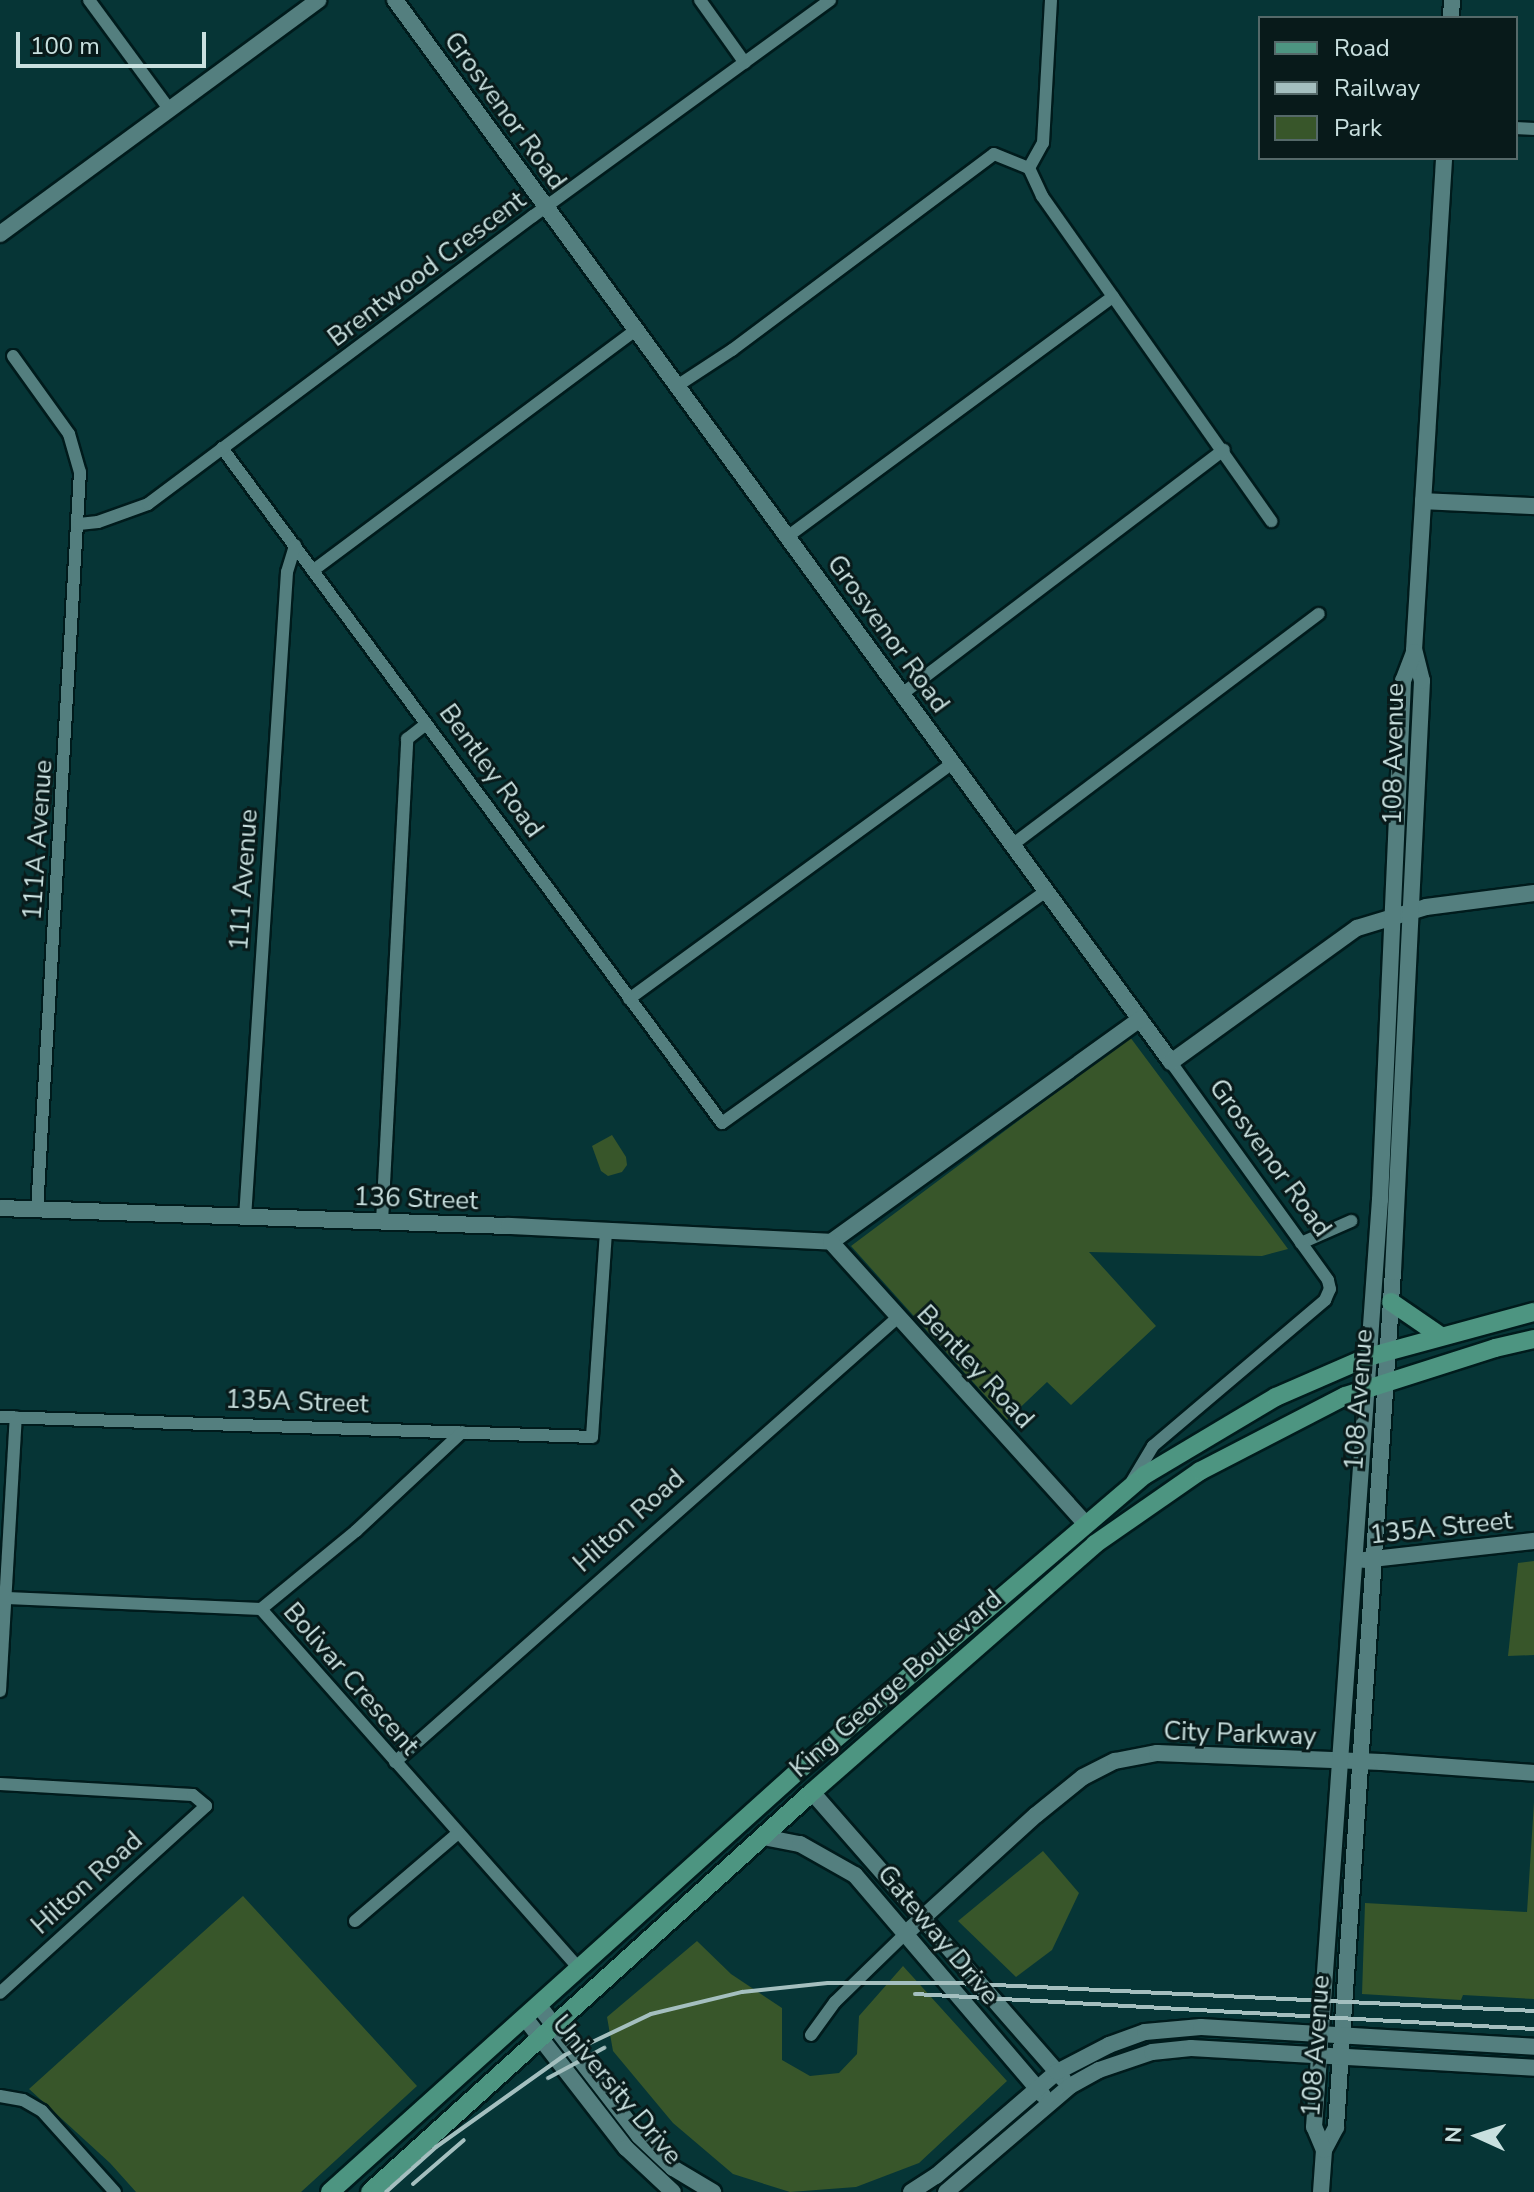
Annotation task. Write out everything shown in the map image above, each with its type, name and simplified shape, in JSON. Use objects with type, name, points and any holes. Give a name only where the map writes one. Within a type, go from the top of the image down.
[{"type":"main road","points":[[0,234],[318,0]]},
{"type":"main road","name":"Grosvenor Road","points":[[395,0],[1171,1062]]},
{"type":"main road","name":"108 Avenue","points":[[1324,2150],[1314,2127],[1380,1200],[1403,681],[1414,650],[1444,160]]},
{"type":"main road","points":[[1423,501],[1534,506]]},
{"type":"main road","name":"108 Avenue","points":[[1321,2192],[1324,2150],[1336,2127],[1391,1302],[1413,910],[1422,681],[1414,650]]},
{"type":"main road","points":[[1171,1062],[1357,928],[1413,910],[1534,893]]},
{"type":"main road","points":[[831,1242],[1140,1019]]},
{"type":"main road","name":"136 Street","points":[[0,1208],[831,1242]]},
{"type":"main road","name":"Bentley Road","points":[[831,1242],[1085,1523]]},
{"type":"main road","points":[[1391,1302],[1439,1335]]},
{"type":"main road","name":"King George Boulevard","points":[[330,2192],[802,1767],[1128,1489],[1223,1426],[1276,1397],[1368,1357],[1439,1335],[1534,1312]]},
{"type":"main road","name":"King George Boulevard","points":[[370,2192],[812,1792],[1095,1544],[1200,1471],[1291,1421],[1366,1387],[1534,1339]]},
{"type":"main road","name":"135A Street","points":[[1354,1561],[1534,1541]]},
{"type":"main road","name":"City Parkway","points":[[905,1934],[1036,1815],[1083,1777],[1115,1761],[1157,1753],[1534,1773]]},
{"type":"main road","name":"Gateway Drive","points":[[812,1792],[1070,2086]]},
{"type":"main road","name":"Gateway Drive","points":[[763,1837],[800,1844],[855,1875],[1049,2103]]},
{"type":"main road","name":"University Drive","points":[[532,2012],[639,2136],[673,2168],[713,2192]]},
{"type":"main road","points":[[911,2192],[936,2176],[1057,2072],[1109,2045],[1145,2032],[1201,2027],[1534,2047]]},
{"type":"main road","name":"University Drive","points":[[546,2030],[626,2148],[673,2192]]},
{"type":"main road","points":[[946,2192],[1070,2086],[1125,2060],[1172,2049],[1534,2068]]},
{"type":"street","points":[[89,0],[169,109]]},
{"type":"street","points":[[700,0],[745,63]]},
{"type":"street","name":"Brentwood Crescent","points":[[79,524],[98,522],[148,504],[830,0]]},
{"type":"street","points":[[1029,168],[1043,143],[1051,0]]},
{"type":"street","points":[[677,386],[732,350],[994,154],[1029,168],[1042,196],[1224,450],[1271,521]]},
{"type":"street","points":[[787,537],[1113,297]]},
{"type":"street","points":[[315,569],[636,330]]},
{"type":"street","name":"111A Avenue","points":[[13,356],[69,434],[80,472],[37,1210]]},
{"type":"street","name":"Bentley Road","points":[[222,448],[315,569],[722,1123],[1046,891]]},
{"type":"street","points":[[902,694],[1224,450]]},
{"type":"street","name":"111 Avenue","points":[[245,1218],[286,588],[295,545]]},
{"type":"street","points":[[1012,845],[1319,614]]},
{"type":"street","points":[[382,1222],[407,739],[426,724]]},
{"type":"street","points":[[629,999],[953,763]]},
{"type":"street","name":"Grosvenor Road","points":[[1171,1062],[1328,1280],[1330,1289],[1325,1300]]},
{"type":"street","points":[[1301,1243],[1351,1221]]},
{"type":"street","name":"135A Street","points":[[0,1417],[592,1437],[606,1232]]},
{"type":"street","name":"King George Boulevard","points":[[1128,1489],[1153,1446],[1325,1300]]},
{"type":"street","name":"Hilton Road","points":[[395,1762],[897,1318]]},
{"type":"street","points":[[0,1691],[16,1417]]},
{"type":"street","points":[[261,1609],[356,1531],[462,1432]]},
{"type":"street","name":"Bolivar Crescent","points":[[7,1598],[261,1609],[578,1967]]},
{"type":"street","name":"Hilton Road","points":[[0,1784],[193,1795],[206,1806],[0,1993]]},
{"type":"street","points":[[355,1921],[458,1833]]},
{"type":"street","name":"City Parkway","points":[[811,2035],[835,2002],[905,1934]]},
{"type":"street","points":[[0,2096],[23,2100],[42,2111],[115,2192]]},
{"type":"green space","points":[[1130,1037],[1288,1249],[1262,1256],[1089,1252],[1156,1326],[1071,1405],[1047,1382],[1007,1420],[851,1246]]},
{"type":"green space","points":[[612,1135],[626,1157],[627,1165],[622,1172],[608,1176],[601,1171],[592,1146]]},
{"type":"green space","points":[[1534,1561],[1534,1655],[1508,1656],[1518,1563]]},
{"type":"green space","points":[[1534,1802],[1534,1999],[1463,1995],[1461,2000],[1362,1994],[1365,1903],[1527,1912]]},
{"type":"green space","points":[[1043,1851],[1079,1893],[1052,1950],[1016,1977],[958,1921]]},
{"type":"green space","points":[[243,1896],[417,2086],[301,2192],[136,2192],[110,2163],[29,2089]]},
{"type":"green space","points":[[697,1941],[731,1974],[782,2008],[782,2060],[810,2076],[839,2073],[857,2054],[859,2016],[903,1966],[1007,2081],[919,2163],[856,2187],[790,2192],[733,2174],[673,2123],[613,2051],[607,2017]]},
{"type":"railway","points":[[386,2192],[436,2147],[565,2055],[651,2014],[742,1992],[828,1983],[954,1983],[1534,2011]]},
{"type":"railway","points":[[915,1994],[1534,2029]]},
{"type":"railway","points":[[548,2078],[604,2048]]},
{"type":"railway","points":[[413,2184],[464,2140]]}]
